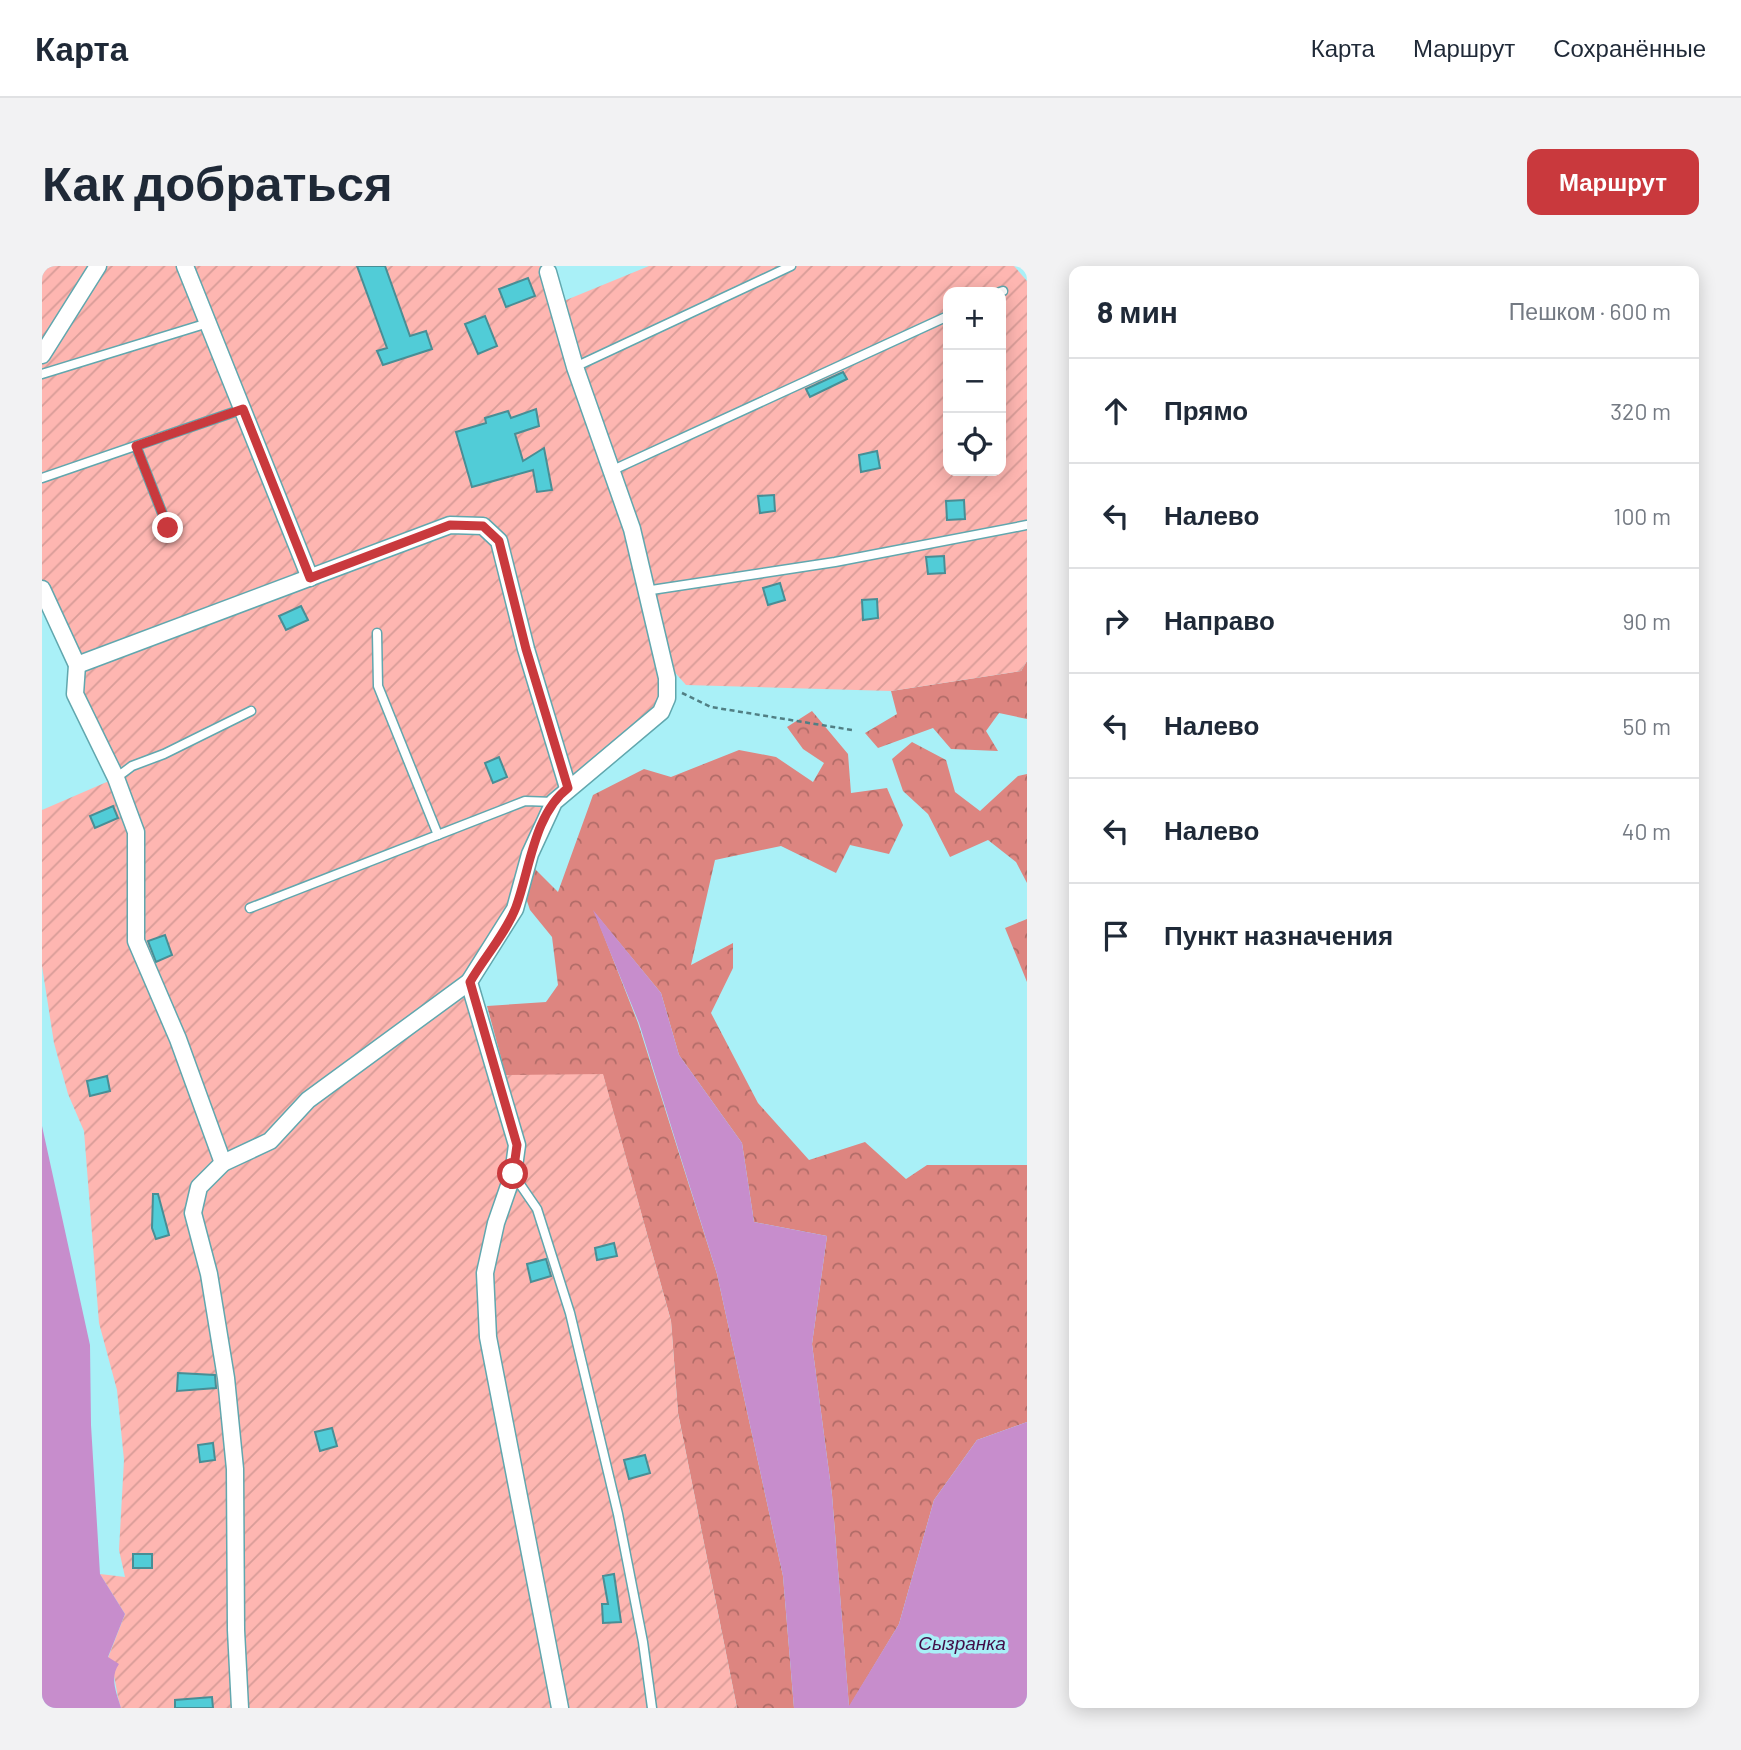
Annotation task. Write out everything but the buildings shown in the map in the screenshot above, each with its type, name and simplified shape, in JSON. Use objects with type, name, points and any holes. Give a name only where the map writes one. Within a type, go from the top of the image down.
[{"type":"street","points":[[42,355],[98,266]]},
{"type":"street","points":[[186,266],[310,578]]},
{"type":"street","points":[[240,1708],[236,1630],[235,1469],[209,1274],[192,1213],[199,1187],[223,1163],[270,1142],[308,1100],[470,982],[515,909],[530,854],[554,802],[661,712],[667,698],[667,685],[632,528],[575,367],[548,272]]},
{"type":"street","points":[[77,665],[450,525],[483,526],[499,541],[526,649],[568,788]]},
{"type":"street","points":[[42,589],[77,665],[75,694],[116,778],[136,832],[136,941],[178,1040],[223,1163]]},
{"type":"street","points":[[470,982],[517,1145],[513,1174],[495,1223],[485,1273],[488,1338],[561,1708]]},
{"type":"lane","points":[[575,367],[791,266]]},
{"type":"lane","points":[[613,470],[943,318]]},
{"type":"lane","points":[[42,374],[208,323]]},
{"type":"lane","points":[[42,478],[243,409]]},
{"type":"lane","points":[[136,446],[168,528]]},
{"type":"lane","points":[[645,591],[835,562],[1027,525]]},
{"type":"lane","points":[[377,633],[377,686],[438,835]]},
{"type":"lane","points":[[116,778],[132,765],[164,754],[251,710]]},
{"type":"lane","points":[[250,908],[525,801],[554,802]]},
{"type":"lane","points":[[513,1174],[537,1209],[570,1313],[618,1514],[643,1642],[652,1708]]},
{"type":"path","points":[[667,685],[711,707],[852,730]]},
{"type":"green space","points":[[1027,661],[1027,719],[999,713],[986,731],[998,751],[951,749],[933,728],[878,748],[865,733],[897,714],[891,691],[1021,671]]},
{"type":"green space","points":[[812,711],[848,754],[851,793],[887,788],[903,825],[889,854],[850,845],[836,873],[781,846],[715,860],[691,965],[733,943],[733,968],[711,1013],[758,1103],[809,1160],[865,1142],[906,1179],[927,1165],[1027,1165],[1027,1422],[977,1440],[934,1500],[899,1624],[849,1707],[832,1495],[812,1344],[827,1236],[754,1222],[742,1143],[679,1055],[661,993],[595,913],[638,1023],[717,1274],[783,1576],[794,1708],[737,1708],[678,1413],[671,1321],[603,1075],[506,1076],[487,1006],[546,1002],[558,985],[552,937],[530,910],[522,886],[534,868],[558,892],[593,795],[644,769],[671,777],[739,750],[776,757],[813,782],[824,763],[803,749],[787,727]]},
{"type":"green space","points":[[912,742],[946,760],[955,792],[980,811],[1018,776],[1027,774],[1027,883],[1016,862],[988,840],[950,857],[928,814],[903,791],[892,759]]},
{"type":"green space","points":[[1027,919],[1027,982],[1005,928]]},
{"type":"shaded area","points":[[42,266],[542,266],[554,305],[649,266],[1014,266],[1027,281],[1027,661],[1021,671],[891,691],[686,685],[663,659],[667,698],[560,794],[515,909],[470,982],[497,1075],[603,1074],[671,1321],[678,1413],[737,1708],[121,1708],[108,1658],[125,1614],[100,1574],[125,1577],[119,1550],[124,1460],[117,1390],[99,1323],[84,1131],[68,1094],[54,1043],[42,966],[42,810],[116,778],[75,694],[77,665],[42,589]]},
{"type":"water","name":"Сызранка","points":[[593,910],[661,993],[679,1055],[742,1143],[754,1222],[827,1236],[812,1344],[832,1495],[849,1706],[899,1624],[934,1500],[977,1440],[1027,1422],[1027,1708],[794,1708],[783,1576],[717,1274],[639,1023]]},
{"type":"water","points":[[42,1126],[90,1345],[91,1425],[100,1574],[125,1614],[108,1657],[119,1664],[114,1680],[121,1708],[42,1708]]},
{"type":"route","points":[[168,528],[136,446],[243,409],[310,578],[450,525],[483,526],[499,541],[526,649],[568,788],[554,802],[530,854],[515,909],[470,982],[517,1145],[513,1174]]}]
